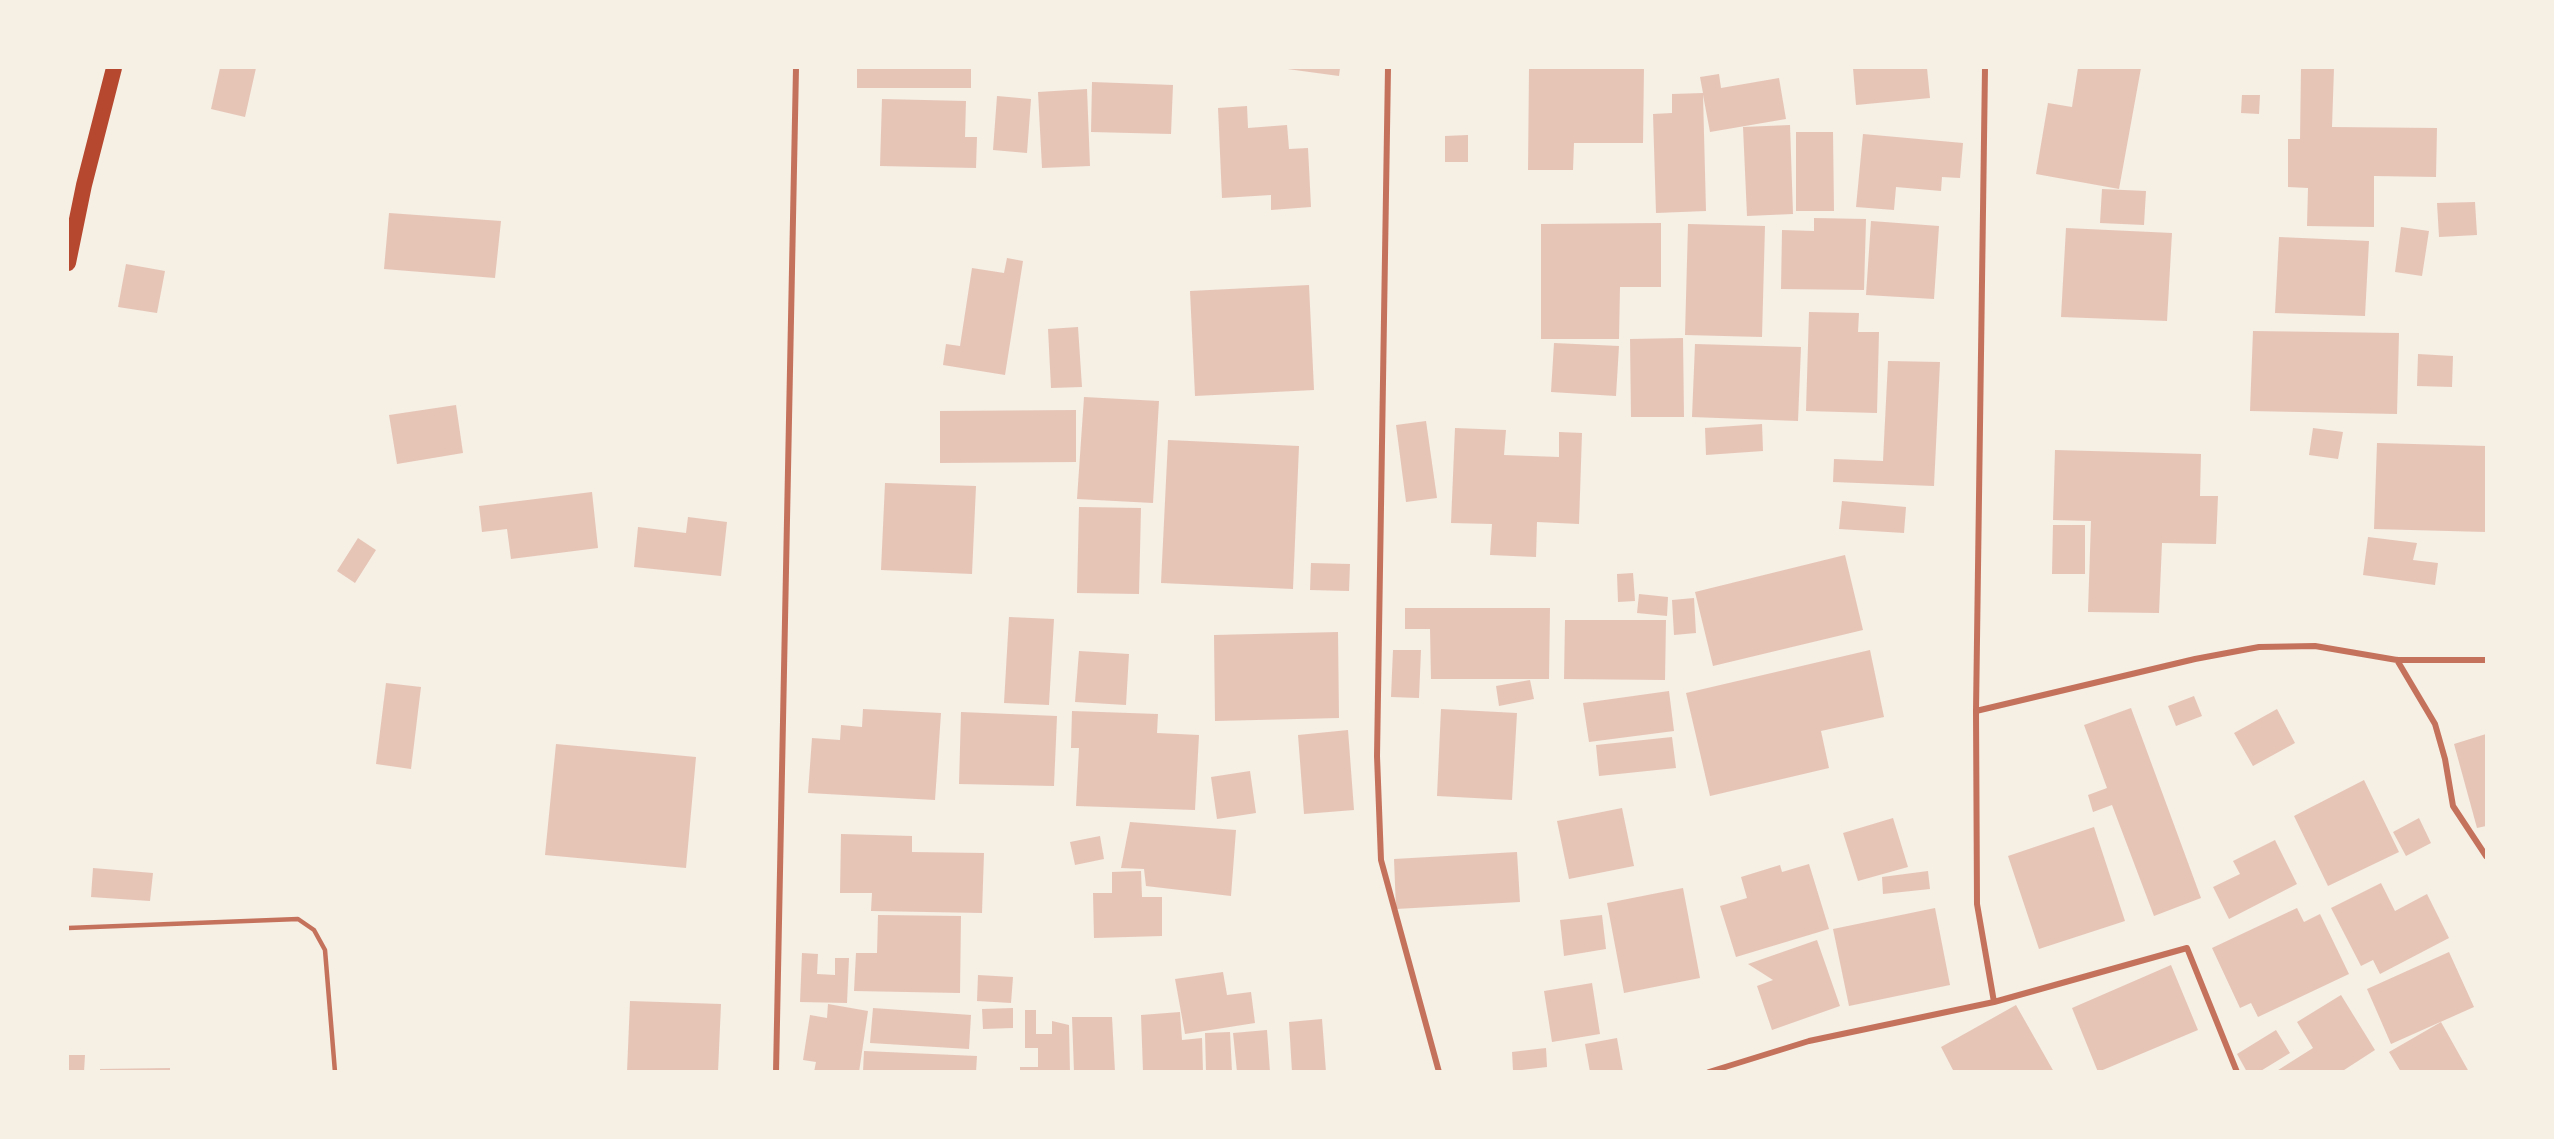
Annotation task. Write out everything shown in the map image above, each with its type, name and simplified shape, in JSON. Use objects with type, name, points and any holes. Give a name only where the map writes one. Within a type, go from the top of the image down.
[{"type":"highway","points":[[68,262],[84,185],[114,68]]},
{"type":"street","points":[[776,1071],[796,68]]},
{"type":"street","points":[[1388,68],[1377,756],[1381,860],[1440,1071]]},
{"type":"street","points":[[1985,68],[1976,711],[1977,904],[1994,1002]]},
{"type":"street","points":[[1976,711],[2194,659],[2259,647],[2315,646],[2397,660],[2487,660]]},
{"type":"street","points":[[2397,660],[2435,724],[2445,759],[2453,806],[2487,856]]},
{"type":"street","points":[[1709,1071],[1809,1041],[1994,1002],[2187,948],[2237,1071]]},
{"type":"lane","points":[[68,928],[298,919],[314,930],[326,950],[335,1071]]},
{"type":"building","points":[[220,68],[256,68],[245,117],[211,109]]},
{"type":"building","points":[[857,68],[971,68],[971,88],[857,88]]},
{"type":"building","points":[[1280,68],[1340,68],[1339,76]]},
{"type":"building","points":[[1529,68],[1644,68],[1643,143],[1574,143],[1573,170],[1528,170]]},
{"type":"building","points":[[1853,68],[1927,68],[1930,98],[1856,105]]},
{"type":"building","points":[[2078,68],[2141,68],[2119,189],[2036,174],[2048,103],[2072,107]]},
{"type":"building","points":[[2301,68],[2334,68],[2332,127],[2437,128],[2436,177],[2374,176],[2374,227],[2307,226],[2308,188],[2288,187],[2288,139],[2300,139]]},
{"type":"building","points":[[1719,74],[1721,88],[1779,78],[1786,119],[1710,132],[1703,95],[1706,211],[1656,213],[1653,114],[1672,113],[1672,94],[1703,93],[1700,77]]},
{"type":"building","points":[[1092,82],[1173,85],[1171,134],[1091,132]]},
{"type":"building","points":[[1087,89],[1090,166],[1042,168],[1038,92]]},
{"type":"building","points":[[2242,95],[2260,95],[2259,114],[2241,113]]},
{"type":"building","points":[[997,96],[1031,99],[1027,153],[993,150]]},
{"type":"building","points":[[882,99],[966,101],[965,137],[977,137],[976,168],[880,166]]},
{"type":"building","points":[[1247,106],[1248,128],[1287,125],[1289,149],[1308,148],[1311,207],[1271,210],[1271,195],[1222,198],[1218,108]]},
{"type":"building","points":[[1790,125],[1793,214],[1747,216],[1743,127]]},
{"type":"building","points":[[1796,132],[1833,132],[1834,211],[1796,211]]},
{"type":"building","points":[[1863,134],[1963,143],[1960,178],[1942,177],[1941,191],[1896,187],[1894,210],[1856,207]]},
{"type":"building","points":[[1468,135],[1468,162],[1445,162],[1445,136]]},
{"type":"building","points":[[2102,189],[2146,191],[2144,225],[2100,223]]},
{"type":"building","points":[[2475,202],[2477,235],[2439,237],[2437,203]]},
{"type":"building","points":[[389,213],[501,221],[495,278],[384,269]]},
{"type":"building","points":[[1814,218],[1866,219],[1864,290],[1781,289],[1782,230],[1814,231]]},
{"type":"building","points":[[1871,221],[1939,226],[1934,299],[1866,295]]},
{"type":"building","points":[[1661,223],[1661,287],[1620,287],[1619,339],[1541,339],[1541,224]]},
{"type":"building","points":[[1688,224],[1765,226],[1762,337],[1685,335]]},
{"type":"building","points":[[2401,227],[2429,231],[2422,276],[2395,272]]},
{"type":"building","points":[[2066,228],[2172,233],[2167,321],[2061,317]]},
{"type":"building","points":[[2279,237],[2369,241],[2365,316],[2275,313]]},
{"type":"building","points":[[1007,258],[1023,261],[1005,375],[943,365],[946,344],[960,346],[972,268],[1004,273]]},
{"type":"building","points":[[126,264],[165,271],[157,313],[118,307]]},
{"type":"building","points":[[1309,285],[1314,390],[1195,396],[1190,291]]},
{"type":"building","points":[[1809,312],[1859,313],[1858,332],[1879,332],[1877,413],[1806,411]]},
{"type":"building","points":[[1078,327],[1082,387],[1051,388],[1048,329]]},
{"type":"building","points":[[2253,331],[2399,333],[2397,414],[2250,411]]},
{"type":"building","points":[[1683,338],[1684,417],[1631,417],[1630,339]]},
{"type":"building","points":[[1554,343],[1619,346],[1616,396],[1551,392]]},
{"type":"building","points":[[1695,344],[1801,347],[1798,421],[1692,417]]},
{"type":"building","points":[[2418,354],[2453,356],[2452,387],[2417,386]]},
{"type":"building","points":[[1888,361],[1940,362],[1934,486],[1833,482],[1834,459],[1883,461]]},
{"type":"building","points":[[1084,397],[1159,401],[1153,503],[1077,499]]},
{"type":"building","points":[[456,405],[463,453],[397,464],[389,415]]},
{"type":"building","points":[[1076,410],[1076,462],[940,463],[940,411]]},
{"type":"building","points":[[1426,421],[1437,498],[1406,502],[1396,425]]},
{"type":"building","points":[[1762,424],[1763,451],[1706,455],[1705,428]]},
{"type":"building","points":[[1455,428],[1506,430],[1504,455],[1559,457],[1559,432],[1582,433],[1579,524],[1537,522],[1536,557],[1490,555],[1492,524],[1451,523]]},
{"type":"building","points":[[2313,428],[2343,432],[2338,459],[2309,455]]},
{"type":"building","points":[[1168,440],[1299,446],[1293,589],[1161,583]]},
{"type":"building","points":[[2377,443],[2486,446],[2486,532],[2374,529]]},
{"type":"building","points":[[2055,450],[2201,454],[2200,496],[2218,496],[2216,544],[2162,543],[2159,613],[2088,612],[2091,521],[2053,520]]},
{"type":"building","points":[[885,483],[976,486],[972,574],[881,570]]},
{"type":"building","points":[[592,492],[598,548],[511,559],[507,529],[482,532],[479,506]]},
{"type":"building","points":[[1842,501],[1906,507],[1904,533],[1839,529]]},
{"type":"building","points":[[1079,507],[1141,508],[1139,594],[1077,593]]},
{"type":"building","points":[[688,517],[727,522],[721,576],[634,567],[638,527],[686,533]]},
{"type":"building","points":[[2053,525],[2085,525],[2085,574],[2052,574]]},
{"type":"building","points":[[2368,537],[2417,543],[2413,560],[2438,563],[2435,585],[2363,575]]},
{"type":"building","points":[[358,538],[376,550],[355,583],[337,571]]},
{"type":"building","points":[[1845,555],[1863,630],[1713,666],[1695,592]]},
{"type":"building","points":[[1311,563],[1350,564],[1349,591],[1310,590]]},
{"type":"building","points":[[1633,573],[1635,601],[1618,602],[1617,574]]},
{"type":"building","points":[[1639,594],[1668,597],[1667,616],[1637,613]]},
{"type":"building","points":[[1694,598],[1696,633],[1674,635],[1672,600]]},
{"type":"building","points":[[1405,608],[1550,608],[1549,679],[1431,679],[1430,629],[1405,629]]},
{"type":"building","points":[[1009,617],[1054,619],[1049,705],[1004,703]]},
{"type":"building","points":[[1565,620],[1666,620],[1665,680],[1564,679]]},
{"type":"building","points":[[1338,632],[1339,718],[1215,721],[1214,635]]},
{"type":"building","points":[[1393,650],[1421,650],[1419,698],[1391,697]]},
{"type":"building","points":[[1870,650],[1884,717],[1821,731],[1829,768],[1710,796],[1686,693]]},
{"type":"building","points":[[1079,651],[1129,654],[1126,705],[1075,702]]},
{"type":"building","points":[[1530,680],[1534,699],[1499,706],[1496,686]]},
{"type":"building","points":[[386,683],[421,687],[411,769],[376,764]]},
{"type":"building","points":[[1669,691],[1674,731],[1589,742],[1583,703]]},
{"type":"building","points":[[2194,696],[2202,716],[2176,726],[2168,706]]},
{"type":"building","points":[[2131,708],[2201,898],[2154,916],[2112,805],[2093,812],[2088,795],[2107,788],[2084,725]]},
{"type":"building","points":[[863,709],[941,713],[935,800],[808,793],[812,738],[840,740],[841,725],[862,727]]},
{"type":"building","points":[[1441,709],[1517,713],[1512,800],[1437,796]]},
{"type":"building","points":[[2277,709],[2295,743],[2253,766],[2234,733]]},
{"type":"building","points":[[1072,711],[1158,714],[1157,733],[1199,735],[1195,810],[1076,806],[1079,748],[1071,748]]},
{"type":"building","points":[[961,712],[1057,716],[1054,786],[959,784]]},
{"type":"building","points":[[1348,730],[1354,810],[1304,814],[1298,735]]},
{"type":"building","points":[[2486,734],[2486,826],[2477,828],[2454,744]]},
{"type":"building","points":[[1672,737],[1676,768],[1599,776],[1596,745]]},
{"type":"building","points":[[556,744],[696,757],[686,868],[545,855]]},
{"type":"building","points":[[1250,771],[1256,813],[1217,819],[1211,777]]},
{"type":"building","points":[[2364,780],[2399,852],[2328,886],[2294,816]]},
{"type":"building","points":[[1622,808],[1634,866],[1569,879],[1557,821]]},
{"type":"building","points":[[1893,818],[1908,867],[1858,881],[1843,833]]},
{"type":"building","points":[[2419,818],[2431,843],[2406,856],[2393,832]]},
{"type":"building","points":[[1130,822],[1236,830],[1231,896],[1146,886],[1144,869],[1121,868]]},
{"type":"building","points":[[2094,827],[2125,921],[2039,949],[2008,856]]},
{"type":"building","points":[[841,834],[912,836],[912,852],[984,853],[982,913],[871,911],[872,893],[840,893]]},
{"type":"building","points":[[1100,836],[1104,859],[1075,865],[1070,842]]},
{"type":"building","points":[[2275,840],[2297,884],[2229,919],[2213,887],[2240,874],[2233,861]]},
{"type":"building","points":[[1517,852],[1520,902],[1396,909],[1394,859]]},
{"type":"building","points":[[1809,864],[1829,929],[1736,957],[1720,906],[1747,898],[1741,877],[1780,865],[1782,872]]},
{"type":"building","points":[[93,868],[153,873],[150,901],[91,897]]},
{"type":"building","points":[[1141,871],[1142,897],[1162,897],[1162,936],[1094,938],[1093,893],[1112,893],[1112,872]]},
{"type":"building","points":[[1928,871],[1930,889],[1883,894],[1882,877]]},
{"type":"building","points":[[2381,883],[2395,911],[2427,894],[2449,938],[2380,974],[2373,960],[2361,966],[2331,908]]},
{"type":"building","points":[[1683,888],[1700,978],[1624,993],[1607,903]]},
{"type":"building","points":[[1935,908],[1950,985],[1849,1006],[1833,929]]},
{"type":"building","points":[[2297,908],[2304,922],[2320,914],[2349,974],[2258,1017],[2251,1003],[2240,1008],[2212,948]]},
{"type":"building","points":[[878,915],[961,916],[960,993],[854,991],[856,953],[877,953]]},
{"type":"building","points":[[1602,915],[1606,949],[1564,956],[1560,920]]},
{"type":"building","points":[[1817,940],[1840,1006],[1772,1030],[1757,986],[1773,980],[1748,964]]},
{"type":"building","points":[[2449,952],[2474,1007],[2391,1044],[2367,989]]},
{"type":"building","points":[[802,953],[818,954],[817,974],[835,975],[835,958],[849,958],[847,1003],[800,1002]]},
{"type":"building","points":[[2171,965],[2198,1030],[2098,1072],[2072,1008]]},
{"type":"building","points":[[1223,972],[1227,995],[1251,992],[1255,1023],[1185,1034],[1175,979]]},
{"type":"building","points":[[978,975],[1013,977],[1011,1003],[977,1001]]},
{"type":"building","points":[[1592,983],[1600,1034],[1552,1042],[1544,991]]},
{"type":"building","points":[[2341,995],[2375,1050],[2341,1072],[2275,1072],[2313,1048],[2297,1022]]},
{"type":"building","points":[[630,1001],[721,1004],[718,1072],[627,1072]]},
{"type":"building","points":[[828,1004],[868,1011],[859,1072],[814,1072],[816,1062],[803,1060],[810,1015],[827,1018]]},
{"type":"building","points":[[2016,1005],[2054,1072],[1954,1072],[1941,1047]]},
{"type":"building","points":[[873,1008],[971,1015],[969,1049],[870,1043]]},
{"type":"building","points":[[1013,1008],[1013,1028],[983,1029],[982,1009]]},
{"type":"building","points":[[1025,1010],[1036,1010],[1036,1034],[1052,1034],[1052,1021],[1069,1025],[1070,1072],[1020,1072],[1020,1067],[1038,1067],[1038,1048],[1025,1048]]},
{"type":"building","points":[[1180,1012],[1182,1040],[1202,1038],[1203,1072],[1143,1072],[1141,1015]]},
{"type":"building","points":[[1072,1017],[1112,1017],[1115,1072],[1074,1072]]},
{"type":"building","points":[[1322,1019],[1326,1072],[1292,1072],[1289,1022]]},
{"type":"building","points":[[2441,1022],[2469,1072],[2401,1072],[2389,1052]]},
{"type":"building","points":[[1267,1030],[1270,1072],[1237,1072],[1233,1033]]},
{"type":"building","points":[[2276,1030],[2290,1053],[2259,1072],[2247,1072],[2237,1054]]},
{"type":"building","points":[[1230,1032],[1232,1072],[1206,1072],[1205,1033]]},
{"type":"building","points":[[1617,1038],[1623,1072],[1590,1072],[1585,1044]]},
{"type":"building","points":[[1546,1048],[1547,1067],[1513,1071],[1512,1052]]},
{"type":"building","points":[[864,1051],[977,1056],[976,1072],[863,1072]]},
{"type":"building","points":[[68,1055],[85,1055],[84,1072],[68,1072]]},
{"type":"building","points":[[170,1068],[170,1072],[100,1072],[100,1069]]}]
